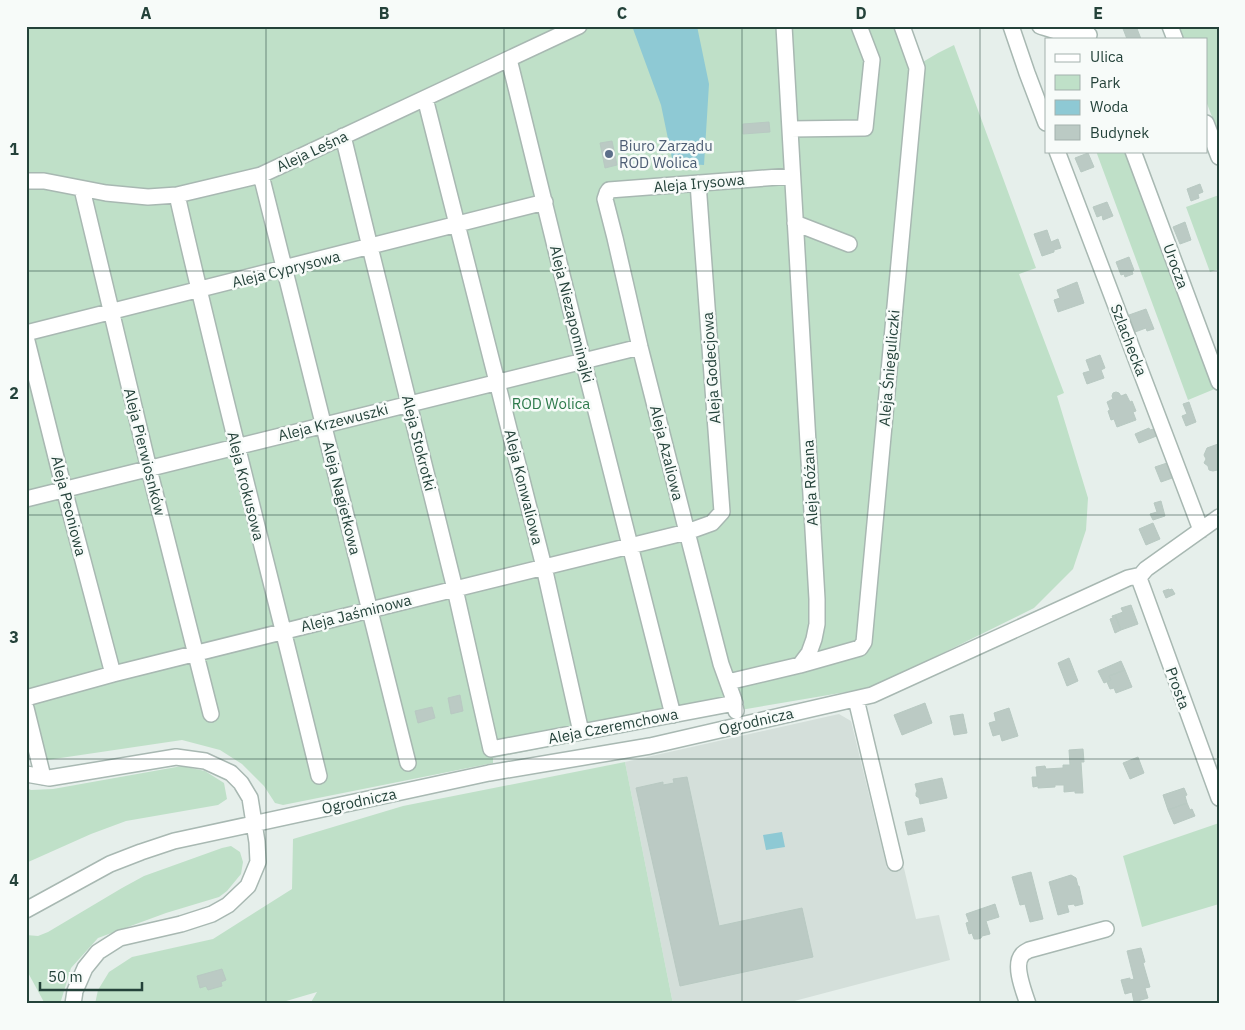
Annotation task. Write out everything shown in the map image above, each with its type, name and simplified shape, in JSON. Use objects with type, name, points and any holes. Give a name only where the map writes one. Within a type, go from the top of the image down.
[{"type":"street","name":"Aleja Leśna","points":[[26,181],[44,181],[123,196],[148,197],[177,195],[261,175],[579,26]]},
{"type":"street","name":"Aleja Różana","points":[[784,26],[817,599],[817,624],[814,639],[809,654],[800,665]]},
{"type":"street","points":[[790,129],[865,128],[872,60],[859,26]]},
{"type":"street","name":"Aleja Śnieguliczki","points":[[800,665],[860,648],[864,642],[916,68],[902,26]]},
{"type":"street","points":[[1011,26],[1045,120]]},
{"type":"street","points":[[1040,26],[1063,34],[1080,36],[1089,33]]},
{"type":"street","points":[[1170,26],[1175,38]]},
{"type":"street","name":"Aleja Niezapominajki","points":[[509,59],[629,546],[673,715]]},
{"type":"street","name":"Aleja Konwaliowa","points":[[425,98],[544,567],[581,732]]},
{"type":"street","points":[[1208,128],[1219,157]]},
{"type":"street","name":"Aleja Stokrotki","points":[[343,136],[455,589],[491,750]]},
{"type":"street","name":"Szlachecka","points":[[1057,152],[1201,530]]},
{"type":"street","name":"Urocza","points":[[1133,152],[1219,382]]},
{"type":"street","name":"Aleja Nagietkowa","points":[[261,175],[408,763]]},
{"type":"street","name":"Aleja Irysowa","points":[[606,193],[609,190],[792,176]]},
{"type":"street","name":"Aleja Godecjowa","points":[[687,532],[712,523],[722,512],[698,183]]},
{"type":"street","name":"Aleja Pierwiosnków","points":[[82,189],[149,468],[211,714]]},
{"type":"street","name":"Aleja Azaliowa","points":[[606,193],[605,199],[640,347],[721,664],[735,707]]},
{"type":"street","name":"Aleja Krokusowa","points":[[177,195],[236,446],[284,632],[318,776]]},
{"type":"street","name":"Aleja Cyprysowa","points":[[26,333],[545,202]]},
{"type":"street","points":[[795,222],[848,244]]},
{"type":"street","name":"Aleja Peoniowa","points":[[26,338],[113,674]]},
{"type":"street","name":"Aleja Krzewuszki","points":[[26,498],[640,347]]},
{"type":"street","name":"Ogrodnicza","points":[[32,906],[110,864],[174,841],[488,773],[650,746],[872,695],[1128,578],[1140,576],[1146,568],[1219,516]]},
{"type":"street","name":"Aleja Jaśminowa","points":[[26,698],[113,674],[687,532]]},
{"type":"street","name":"Prosta","points":[[1140,576],[1140,581],[1219,798]]},
{"type":"street","points":[[728,682],[800,665]]},
{"type":"street","points":[[856,699],[894,863]]},
{"type":"street","name":"Aleja Czeremchowa","points":[[491,750],[673,715],[735,707]]},
{"type":"street","points":[[26,708],[31,738],[43,777]]},
{"type":"street","points":[[26,774],[49,778],[176,757],[205,761],[231,773],[241,783],[250,798],[255,823],[258,862],[248,886],[228,905],[212,914],[181,924],[120,938],[98,952],[85,968],[75,991],[73,1004]]},
{"type":"street","points":[[1028,1004],[1018,965],[1022,954],[1029,950],[1106,929]]},
{"type":"shaded area","points":[[839,714],[851,721],[887,868],[903,864],[916,919],[939,915],[950,960],[783,1004],[673,1004],[625,762]]},
{"type":"green space","name":"ROD Wolica","points":[[26,26],[907,26],[921,63],[954,45],[1036,268],[1019,274],[1064,393],[1057,396],[1088,498],[1086,530],[1073,569],[1034,608],[878,685],[493,758],[493,763],[283,805],[275,803],[264,786],[242,764],[220,750],[182,740],[47,760],[26,757]]},
{"type":"green space","points":[[1179,26],[1219,26],[1219,135],[1208,106],[1208,38],[1183,38]]},
{"type":"green space","points":[[1096,152],[1129,152],[1217,388],[1188,400]]},
{"type":"green space","points":[[1219,195],[1219,269],[1210,272],[1186,207]]},
{"type":"green space","points":[[625,762],[673,1004],[310,1004],[317,992],[276,1004],[95,1004],[98,990],[109,972],[132,957],[213,939],[292,889],[293,839],[403,806]]},
{"type":"green space","points":[[182,766],[205,771],[224,783],[227,799],[218,805],[126,821],[91,834],[26,863],[26,788],[31,790],[53,789]]},
{"type":"green space","points":[[1219,823],[1219,904],[1142,927],[1123,856]]},
{"type":"green space","points":[[231,846],[240,852],[243,862],[241,874],[227,891],[219,897],[166,913],[98,938],[71,968],[60,1004],[45,1004],[26,969],[26,935],[38,936],[48,932],[144,876]]},
{"type":"water","points":[[632,26],[697,26],[709,84],[704,165],[673,163],[661,105]]},
{"type":"water","points":[[782,832],[785,847],[766,850],[763,835]]},
{"type":"building","points":[[1122,26],[1136,26],[1141,38],[1127,38]]},
{"type":"building","points":[[769,122],[770,132],[743,134],[743,124]]},
{"type":"building","name":"Biuro Zarządu ROD Wolica","points":[[612,141],[617,165],[605,168],[600,143]]},
{"type":"building","points":[[1088,153],[1094,167],[1081,172],[1075,158]]},
{"type":"building","points":[[1200,184],[1203,192],[1198,194],[1199,198],[1191,201],[1187,189]]},
{"type":"building","points":[[1107,202],[1113,216],[1103,220],[1102,215],[1097,217],[1093,207]]},
{"type":"building","points":[[1185,222],[1191,240],[1180,244],[1173,227]]},
{"type":"building","points":[[1047,230],[1051,242],[1058,239],[1061,248],[1042,256],[1034,234]]},
{"type":"building","points":[[1129,257],[1134,270],[1132,271],[1133,274],[1125,277],[1124,274],[1121,275],[1116,262]]},
{"type":"building","points":[[1077,282],[1084,303],[1058,312],[1054,300],[1060,298],[1057,290]]},
{"type":"building","points":[[1146,309],[1154,329],[1147,331],[1146,328],[1135,332],[1129,315]]},
{"type":"building","points":[[1100,355],[1105,368],[1101,370],[1104,378],[1087,384],[1083,373],[1090,371],[1086,360]]},
{"type":"building","points":[[1116,392],[1121,396],[1126,394],[1130,402],[1132,401],[1136,411],[1133,412],[1136,420],[1117,427],[1114,419],[1111,420],[1107,402],[1113,399],[1113,393]]},
{"type":"building","points":[[1189,402],[1196,422],[1186,426],[1182,416],[1187,414],[1183,404]]},
{"type":"building","points":[[1149,428],[1150,430],[1157,428],[1159,435],[1139,443],[1135,434]]},
{"type":"building","points":[[1219,444],[1219,474],[1217,470],[1209,470],[1208,466],[1204,463],[1206,459],[1204,455],[1207,448]]},
{"type":"building","points":[[1170,462],[1175,477],[1161,482],[1155,467]]},
{"type":"building","points":[[1161,501],[1165,516],[1153,520],[1150,514],[1157,512],[1154,503]]},
{"type":"building","points":[[1153,523],[1160,539],[1146,545],[1139,529]]},
{"type":"building","points":[[1172,589],[1175,594],[1166,598],[1163,591]]},
{"type":"building","points":[[1131,605],[1138,624],[1121,630],[1115,615],[1123,612],[1121,608]]},
{"type":"building","points":[[1115,615],[1121,630],[1115,633],[1110,619]]},
{"type":"building","points":[[1069,658],[1078,681],[1067,686],[1058,663]]},
{"type":"building","points":[[1121,661],[1125,670],[1109,676],[1111,680],[1104,683],[1098,671]]},
{"type":"building","points":[[1125,670],[1132,687],[1116,693],[1114,688],[1110,689],[1107,682],[1111,680],[1109,676]]},
{"type":"building","points":[[460,695],[463,711],[451,714],[448,698]]},
{"type":"building","points":[[925,703],[932,723],[902,735],[894,715]]},
{"type":"building","points":[[432,707],[435,718],[418,723],[415,711]]},
{"type":"building","points":[[1009,708],[1018,736],[1002,741],[1000,734],[993,736],[989,723],[996,721],[994,713]]},
{"type":"building","points":[[963,714],[967,733],[954,735],[950,716]]},
{"type":"building","points":[[1083,749],[1084,762],[1081,762],[1083,793],[1075,793],[1075,791],[1064,792],[1064,785],[1033,787],[1032,777],[1037,777],[1036,767],[1045,766],[1046,769],[1063,768],[1063,765],[1070,765],[1069,750]]},
{"type":"building","points":[[1138,757],[1144,773],[1130,779],[1123,763]]},
{"type":"building","points":[[687,777],[719,926],[802,908],[813,957],[680,986],[636,788],[663,782],[663,785],[674,783],[673,779]]},
{"type":"building","points":[[942,778],[947,798],[920,804],[919,798],[916,796],[915,784]]},
{"type":"building","points":[[1184,788],[1187,795],[1185,796],[1187,803],[1168,810],[1163,795]]},
{"type":"building","points":[[1187,803],[1195,816],[1174,824],[1168,810]]},
{"type":"building","points":[[922,818],[925,831],[908,835],[905,822]]},
{"type":"building","points":[[1031,872],[1043,919],[1030,922],[1025,904],[1020,905],[1012,877]]},
{"type":"building","points":[[1071,875],[1076,878],[1083,904],[1067,905],[1069,912],[1058,915],[1049,882]]},
{"type":"building","points":[[995,904],[999,917],[986,921],[990,934],[974,939],[972,933],[969,934],[966,923],[969,922],[966,914]]},
{"type":"building","points":[[1141,948],[1150,987],[1145,988],[1148,998],[1134,1002],[1132,992],[1125,994],[1121,980],[1134,979],[1127,951]]},
{"type":"building","points":[[222,969],[226,980],[221,982],[222,986],[208,990],[206,986],[200,988],[197,976]]},
{"type":"place","name":"Biuro Zarządu ROD Wolica","points":[[609,154]]}]
